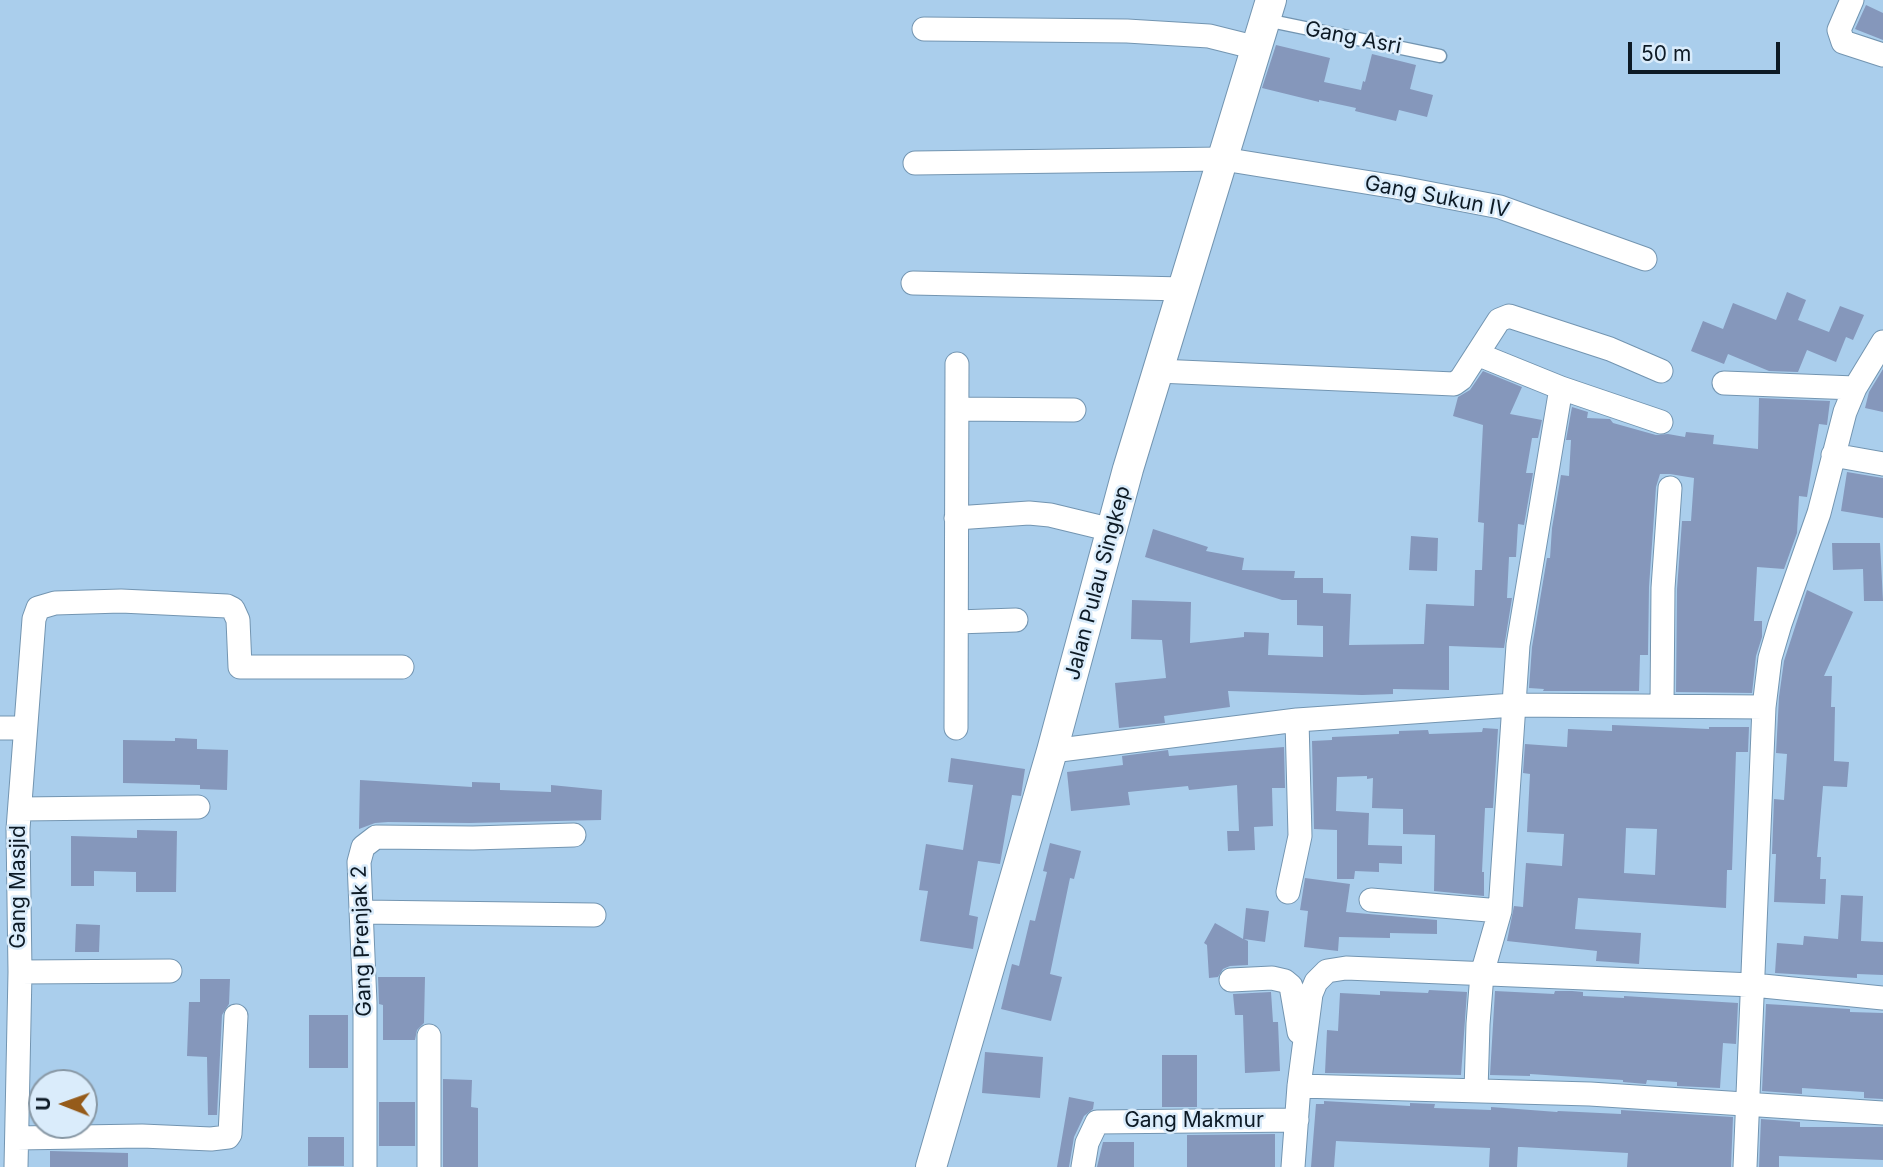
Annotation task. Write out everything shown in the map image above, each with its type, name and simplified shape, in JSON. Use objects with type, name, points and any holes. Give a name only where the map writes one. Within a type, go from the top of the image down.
[{"type":"street","points":[[1852,0],[1839,30],[1843,42],[1883,55]]},
{"type":"street","points":[[924,29],[1209,36],[1264,23]]},
{"type":"street","name":"Jalan Pulau Singkep","points":[[931,1167],[1052,751],[1158,371],[1264,23]]},
{"type":"street","name":"Gang Sukun IV","points":[[915,163],[1223,159],[1500,207],[1645,259]]},
{"type":"street","points":[[914,284],[1184,289]]},
{"type":"street","points":[[1158,371],[1450,385],[1458,382],[1499,320],[1514,316],[1610,349],[1661,371]]},
{"type":"street","points":[[1745,1167],[1764,707],[1770,658],[1819,513],[1833,455],[1855,388],[1883,342]]},
{"type":"street","points":[[1477,354],[1561,388],[1661,422]]},
{"type":"street","points":[[956,728],[957,364]]},
{"type":"street","points":[[1724,383],[1855,388]]},
{"type":"street","points":[[1476,1091],[1482,974],[1500,911],[1518,645],[1561,388]]},
{"type":"street","points":[[957,409],[1074,410]]},
{"type":"street","points":[[1833,455],[1883,464]]},
{"type":"street","points":[[1662,705],[1663,588],[1670,488]]},
{"type":"street","points":[[956,518],[1029,513],[1050,515],[1112,530]]},
{"type":"street","name":"Gang Masjid","points":[[16,1167],[17,1138],[9,1033],[13,963],[13,822],[34,619],[38,608],[55,603],[121,601],[227,606],[233,609],[238,620],[240,667],[402,667]]},
{"type":"street","points":[[957,622],[1016,620]]},
{"type":"street","points":[[1052,751],[1297,720],[1514,705],[1764,707]]},
{"type":"street","points":[[1288,892],[1300,836],[1297,720]]},
{"type":"street","points":[[0,728],[24,728]]},
{"type":"street","points":[[13,822],[198,807]]},
{"type":"street","name":"Gang Prenjak 2","points":[[365,1167],[365,1003],[360,852],[366,843],[376,837],[574,835]]},
{"type":"street","points":[[1371,900],[1500,911]]},
{"type":"street","points":[[362,912],[594,915]]},
{"type":"street","points":[[13,963],[170,971]]},
{"type":"street","points":[[1293,1167],[1299,1086],[1311,995],[1316,982],[1327,971],[1346,968],[1753,985],[1883,998]]},
{"type":"street","points":[[1231,980],[1272,978],[1292,986],[1303,1059]]},
{"type":"street","points":[[17,1138],[228,1137],[236,1017]]},
{"type":"street","points":[[429,1036],[429,1167]]},
{"type":"street","points":[[1299,1086],[1590,1094],[1883,1113]]},
{"type":"street","name":"Gang Makmur","points":[[1083,1167],[1087,1143],[1097,1122],[1297,1120]]},
{"type":"lane","name":"Gang Asri","points":[[1264,23],[1440,56]]},
{"type":"building","points":[[1866,5],[1883,13],[1883,40],[1855,29]]},
{"type":"building","points":[[1276,45],[1330,58],[1324,82],[1361,90],[1372,54],[1416,65],[1410,89],[1433,95],[1427,117],[1399,110],[1396,121],[1355,111],[1356,108],[1262,88]]},
{"type":"building","points":[[1787,292],[1806,300],[1798,320],[1829,332],[1840,306],[1864,315],[1853,340],[1846,337],[1836,362],[1807,350],[1798,372],[1769,371],[1728,354],[1724,364],[1691,351],[1703,321],[1723,329],[1733,303],[1776,320]]},
{"type":"building","points":[[1883,369],[1883,412],[1865,408],[1869,392]]},
{"type":"building","points":[[1483,371],[1522,387],[1510,414],[1542,420],[1538,438],[1532,438],[1526,473],[1533,473],[1524,525],[1518,524],[1516,557],[1509,557],[1507,598],[1512,598],[1504,648],[1449,646],[1449,690],[1393,689],[1393,694],[1362,695],[1228,691],[1230,707],[1164,716],[1165,723],[1119,728],[1115,683],[1166,678],[1162,640],[1131,639],[1132,600],[1191,602],[1190,643],[1244,637],[1244,632],[1269,633],[1268,655],[1323,657],[1323,626],[1297,625],[1297,600],[1282,600],[1145,557],[1153,529],[1208,547],[1206,551],[1244,558],[1242,570],[1295,571],[1294,578],[1323,578],[1323,593],[1351,594],[1349,645],[1424,644],[1426,604],[1474,606],[1475,570],[1482,570],[1484,523],[1478,522],[1483,425],[1453,416],[1458,397],[1470,390]]},
{"type":"building","points":[[1759,398],[1830,401],[1827,425],[1819,424],[1807,497],[1799,496],[1797,533],[1784,569],[1757,567],[1754,621],[1762,621],[1762,637],[1756,656],[1752,693],[1676,692],[1677,589],[1682,521],[1691,521],[1694,478],[1670,474],[1660,474],[1656,487],[1649,587],[1648,655],[1640,655],[1639,691],[1543,691],[1544,689],[1529,688],[1532,647],[1547,558],[1550,558],[1561,475],[1569,476],[1571,440],[1566,440],[1572,407],[1588,412],[1587,418],[1610,419],[1613,423],[1656,435],[1685,437],[1686,432],[1714,435],[1713,444],[1758,449]]},
{"type":"building","points":[[1847,472],[1883,478],[1883,518],[1841,511]]},
{"type":"building","points":[[1411,536],[1438,538],[1437,571],[1409,570]]},
{"type":"building","points":[[1832,543],[1880,543],[1883,601],[1864,601],[1863,569],[1833,570]]},
{"type":"building","points":[[1807,590],[1853,612],[1824,676],[1832,676],[1831,707],[1835,707],[1834,761],[1849,762],[1847,787],[1823,786],[1817,857],[1821,857],[1820,879],[1826,879],[1825,904],[1774,902],[1774,799],[1784,800],[1787,754],[1776,753],[1779,697],[1784,661]]},
{"type":"building","points":[[1612,725],[1709,729],[1749,727],[1748,752],[1736,752],[1732,870],[1727,870],[1726,908],[1578,898],[1575,929],[1641,933],[1639,964],[1596,961],[1597,951],[1507,941],[1514,906],[1523,907],[1526,863],[1562,866],[1564,834],[1527,832],[1530,774],[1523,773],[1525,744],[1567,747],[1568,729],[1612,731]],"holes":[[[1626,828],[1657,829],[1655,875],[1624,873]]]},
{"type":"building","points":[[1483,728],[1498,729],[1493,808],[1485,808],[1482,872],[1484,896],[1434,891],[1435,835],[1403,834],[1403,809],[1372,808],[1373,778],[1367,779],[1367,776],[1337,777],[1336,811],[1369,813],[1368,845],[1402,846],[1402,864],[1379,863],[1379,872],[1355,871],[1354,879],[1337,879],[1337,830],[1314,829],[1312,741],[1332,740],[1332,737],[1399,734],[1399,731],[1428,730],[1429,734],[1482,732]]},
{"type":"building","points":[[175,738],[197,739],[197,749],[228,750],[227,790],[200,789],[200,785],[123,783],[123,740],[175,741]]},
{"type":"building","points":[[1284,747],[1285,788],[1272,788],[1273,826],[1254,827],[1255,850],[1228,851],[1227,831],[1239,831],[1237,785],[1189,790],[1188,786],[1128,792],[1130,805],[1071,811],[1067,772],[1123,765],[1122,756],[1168,750],[1169,756]]},
{"type":"building","points":[[951,758],[1025,769],[1021,796],[1012,795],[1000,864],[978,861],[969,915],[978,917],[973,949],[920,941],[928,891],[919,890],[926,844],[963,850],[973,785],[948,782]]},
{"type":"building","points":[[360,780],[472,787],[472,782],[500,783],[500,790],[551,792],[551,785],[602,790],[601,820],[388,822],[359,829]]},
{"type":"building","points":[[137,830],[177,831],[176,892],[136,892],[136,872],[94,871],[94,886],[71,886],[71,836],[137,838]]},
{"type":"building","points":[[1050,843],[1081,851],[1074,879],[1070,878],[1050,974],[1062,977],[1051,1021],[1001,1009],[1012,964],[1019,966],[1030,920],[1035,921],[1047,872],[1043,871]]},
{"type":"building","points":[[1305,878],[1350,884],[1346,912],[1437,920],[1437,934],[1390,933],[1390,938],[1339,937],[1338,951],[1304,947],[1308,911],[1300,910]]},
{"type":"building","points":[[1841,895],[1863,896],[1861,941],[1883,942],[1883,975],[1857,974],[1857,978],[1775,973],[1777,943],[1803,945],[1804,936],[1838,939]]},
{"type":"building","points":[[1246,908],[1269,911],[1265,942],[1244,939],[1248,941],[1248,965],[1230,966],[1223,969],[1218,977],[1209,978],[1207,945],[1204,943],[1215,923],[1243,939]]},
{"type":"building","points":[[76,924],[100,925],[99,952],[75,952]]},
{"type":"building","points":[[378,977],[425,977],[424,1023],[417,1030],[415,1040],[383,1040],[383,1005],[379,1004]]},
{"type":"building","points":[[200,979],[230,979],[229,1004],[222,1015],[217,1115],[208,1115],[207,1057],[187,1056],[189,1002],[200,1002]]},
{"type":"building","points":[[1429,990],[1467,992],[1461,1075],[1325,1073],[1327,1030],[1338,1031],[1340,993],[1380,995],[1380,991],[1428,993]]},
{"type":"building","points":[[1495,991],[1554,994],[1555,991],[1572,991],[1583,992],[1583,996],[1738,1003],[1736,1044],[1723,1043],[1720,1088],[1677,1086],[1677,1082],[1647,1080],[1646,1084],[1530,1074],[1490,1075]]},
{"type":"building","points":[[1271,992],[1273,1022],[1278,1022],[1280,1071],[1245,1073],[1243,1015],[1235,1015],[1233,994]]},
{"type":"building","points":[[1766,1004],[1883,1013],[1883,1099],[1864,1098],[1864,1092],[1802,1088],[1802,1094],[1762,1091]]},
{"type":"building","points":[[309,1015],[348,1015],[348,1068],[309,1068]]},
{"type":"building","points":[[985,1052],[1043,1057],[1040,1098],[982,1093]]},
{"type":"building","points":[[1162,1055],[1197,1055],[1197,1107],[1162,1107]]},
{"type":"building","points":[[443,1079],[472,1080],[471,1107],[478,1108],[478,1167],[443,1167]]},
{"type":"building","points":[[1069,1097],[1094,1102],[1093,1109],[1084,1116],[1074,1137],[1069,1167],[1057,1167]]},
{"type":"building","points":[[1324,1101],[1410,1106],[1410,1103],[1435,1104],[1434,1108],[1491,1110],[1491,1107],[1621,1114],[1621,1110],[1733,1117],[1731,1167],[1627,1167],[1628,1153],[1518,1147],[1517,1167],[1489,1167],[1490,1148],[1336,1141],[1334,1167],[1311,1167],[1316,1104],[1324,1104]]},
{"type":"building","points":[[379,1102],[415,1102],[415,1146],[379,1146]]},
{"type":"building","points":[[1761,1119],[1800,1122],[1800,1127],[1883,1127],[1883,1160],[1779,1156],[1779,1167],[1759,1167]]},
{"type":"building","points":[[1275,1134],[1275,1167],[1187,1167],[1187,1135]]},
{"type":"building","points":[[308,1137],[344,1137],[344,1166],[308,1166]]},
{"type":"building","points":[[1103,1142],[1134,1142],[1134,1167],[1097,1167]]},
{"type":"building","points":[[50,1151],[128,1153],[128,1167],[50,1167]]}]
